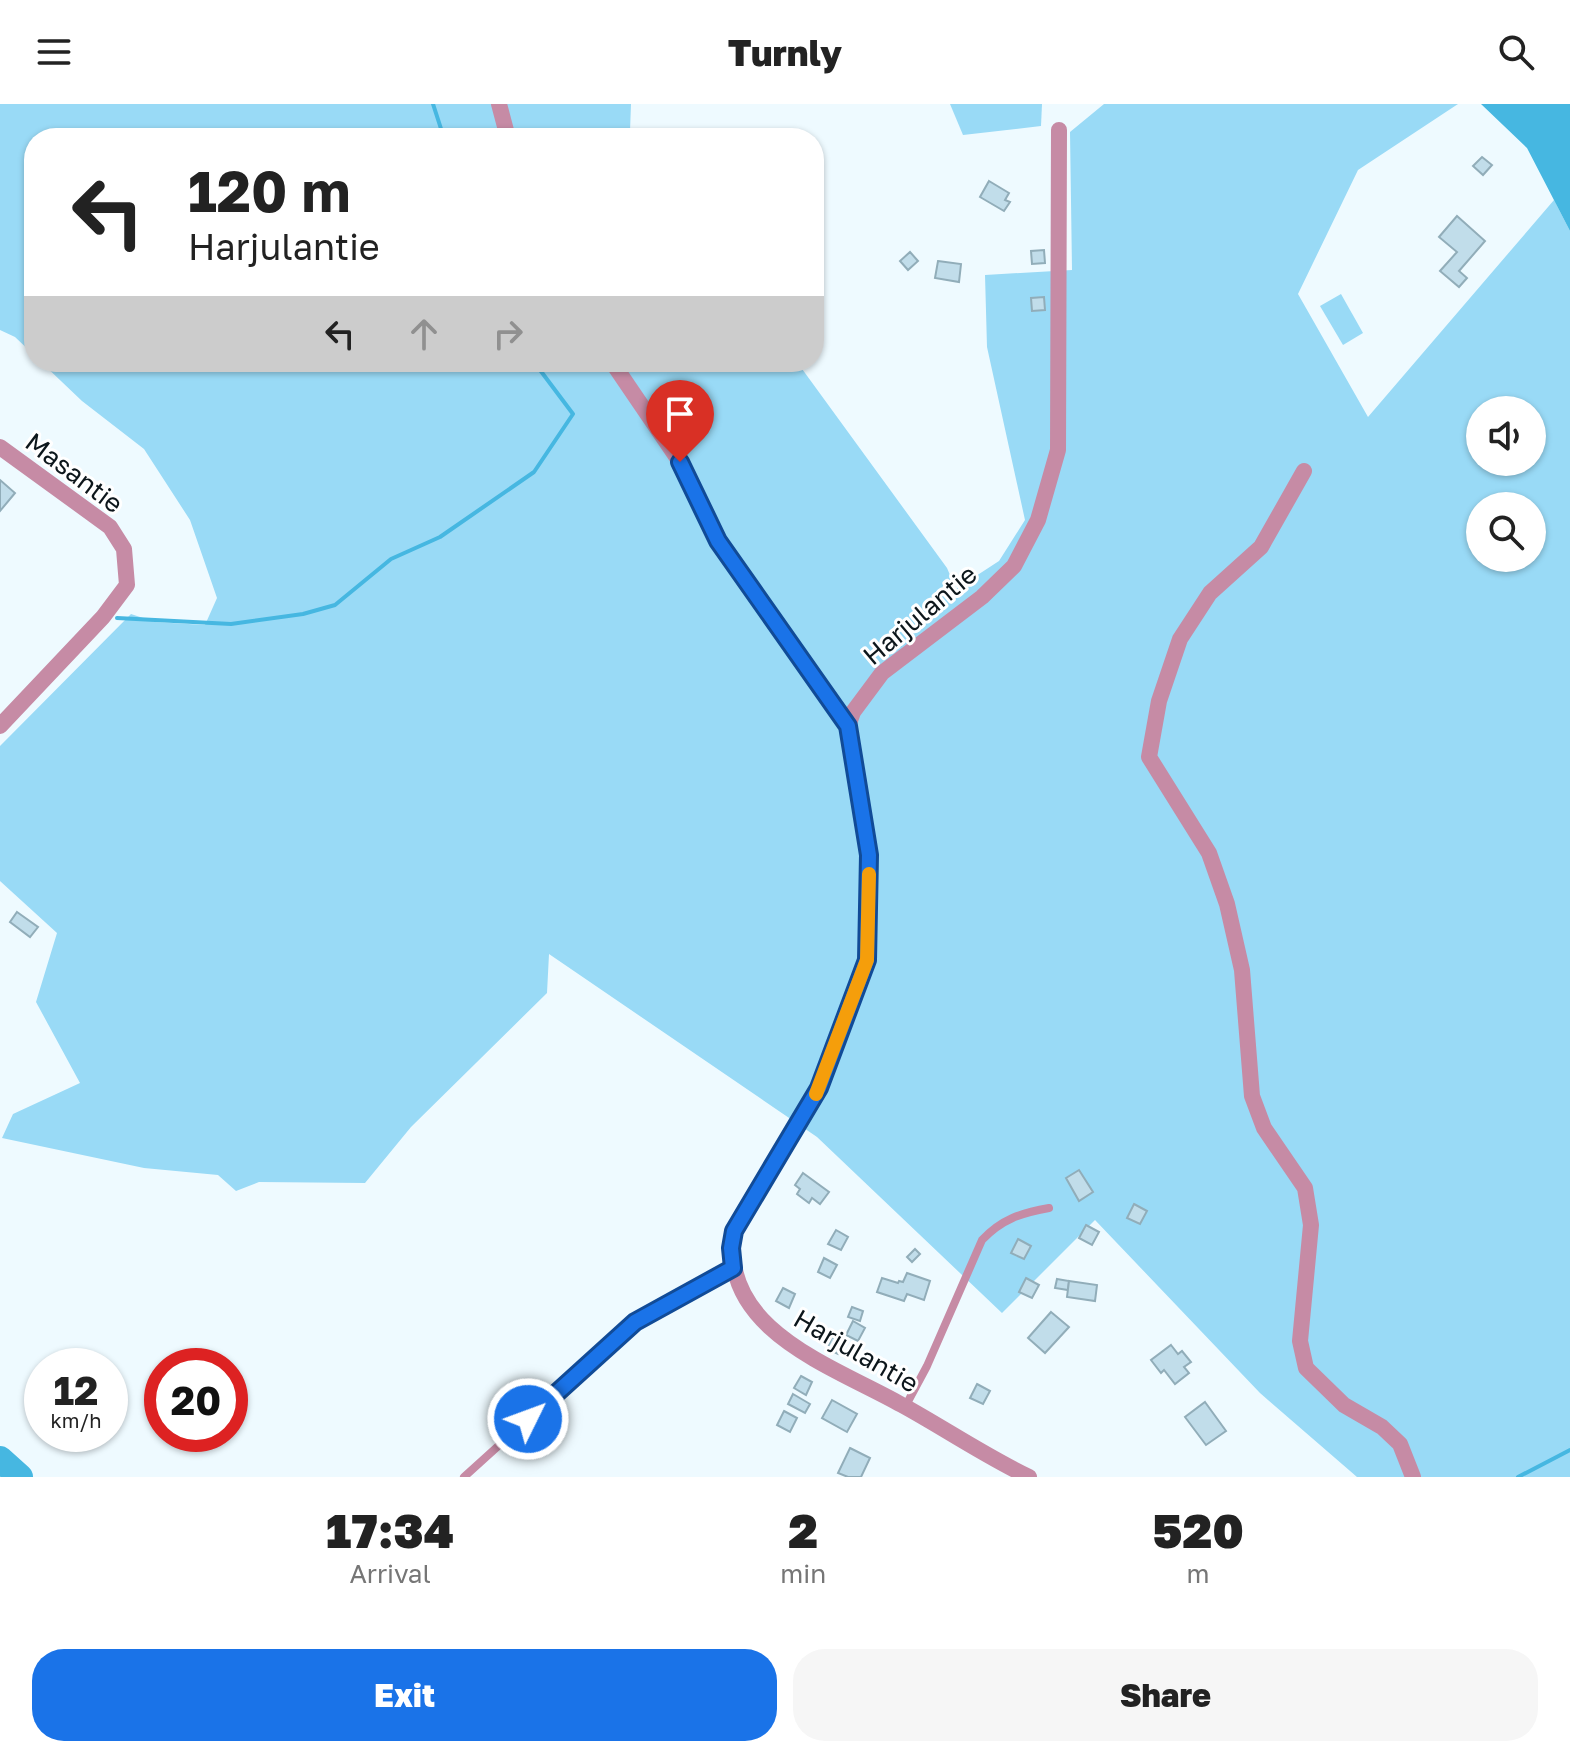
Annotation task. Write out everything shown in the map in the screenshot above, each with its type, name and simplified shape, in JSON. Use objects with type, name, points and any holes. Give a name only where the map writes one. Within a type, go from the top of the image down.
[{"type":"street","points":[[499,104],[505,128]]},
{"type":"street","name":"Harjulantie","points":[[1029,1477],[905,1407],[813,1360],[781,1338],[743,1294],[733,1268],[731,1248],[734,1231],[819,1088],[867,960],[869,855],[848,726],[853,712],[882,673],[982,597],[1014,566],[1038,520],[1058,450],[1059,130]]},
{"type":"street","points":[[619,372],[680,462],[718,541],[848,726]]},
{"type":"street","name":"Masantie","points":[[0,447],[110,527],[124,549],[127,585],[103,617],[0,726]]},
{"type":"street","points":[[1304,471],[1261,547],[1210,593],[1180,639],[1159,701],[1149,757],[1209,853],[1227,904],[1242,970],[1252,1096],[1264,1128],[1305,1188],[1311,1225],[1300,1341],[1306,1368],[1344,1405],[1382,1427],[1400,1444],[1413,1477]]},
{"type":"lane","points":[[905,1407],[927,1366],[982,1240],[994,1227],[1008,1219],[1023,1212],[1049,1208]]},
{"type":"lane","points":[[464,1477],[635,1322],[733,1268]]},
{"type":"shaded area","points":[[0,104],[631,104],[630,128],[24,128],[24,346],[0,330]]},
{"type":"shaded area","points":[[950,104],[1042,104],[1041,126],[963,135]]},
{"type":"shaded area","points":[[1104,104],[1458,104],[1358,170],[1298,294],[1368,417],[1554,200],[1570,231],[1570,1477],[1357,1477],[1260,1393],[1095,1220],[1002,1313],[817,1137],[549,954],[547,993],[411,1127],[365,1183],[259,1182],[236,1191],[218,1175],[144,1168],[2,1138],[13,1114],[80,1083],[36,1002],[57,933],[0,881],[0,746],[131,614],[155,622],[205,625],[217,598],[190,520],[144,449],[82,401],[52,372],[804,372],[947,568],[956,589],[999,561],[1025,520],[987,347],[985,275],[1072,270],[1070,132]]},
{"type":"shaded area","points":[[1481,104],[1570,104],[1570,231],[1527,148]]},
{"type":"shaded area","points":[[1341,294],[1363,333],[1343,345],[1320,306]]},
{"type":"building","points":[[1482,157],[1492,165],[1483,175],[1473,166]]},
{"type":"building","points":[[989,181],[1009,193],[1005,200],[1010,202],[1004,211],[980,197]]},
{"type":"building","points":[[1457,216],[1485,241],[1459,271],[1467,278],[1459,287],[1440,271],[1457,252],[1439,237]]},
{"type":"building","points":[[1044,250],[1045,263],[1032,264],[1031,251]]},
{"type":"building","points":[[910,252],[918,261],[908,270],[900,261]]},
{"type":"building","points":[[938,261],[961,264],[959,282],[935,278]]},
{"type":"building","points":[[1044,297],[1045,310],[1032,311],[1031,298]]},
{"type":"building","points":[[0,480],[15,493],[0,511]]},
{"type":"building","points":[[17,912],[38,927],[30,937],[10,922]]},
{"type":"building","points":[[1079,1170],[1093,1192],[1079,1201],[1066,1178]]},
{"type":"building","points":[[803,1173],[829,1192],[820,1204],[812,1198],[809,1203],[797,1194],[800,1189],[795,1185]]},
{"type":"building","points":[[1134,1204],[1147,1211],[1140,1224],[1127,1218]]},
{"type":"building","points":[[1086,1225],[1099,1232],[1092,1245],[1079,1238]]},
{"type":"building","points":[[836,1230],[848,1237],[841,1250],[828,1244]]},
{"type":"building","points":[[1018,1239],[1031,1246],[1024,1259],[1011,1253]]},
{"type":"building","points":[[915,1249],[920,1254],[912,1262],[907,1257]]},
{"type":"building","points":[[824,1258],[837,1265],[830,1278],[818,1272]]},
{"type":"building","points":[[907,1273],[930,1281],[924,1300],[907,1294],[904,1301],[877,1292],[882,1278],[903,1282]]},
{"type":"building","points":[[1026,1278],[1039,1285],[1032,1298],[1019,1292]]},
{"type":"building","points":[[1057,1279],[1069,1281],[1068,1290],[1055,1288]]},
{"type":"building","points":[[1069,1281],[1097,1285],[1095,1301],[1067,1297]]},
{"type":"building","points":[[783,1288],[795,1294],[789,1308],[776,1301]]},
{"type":"building","points":[[852,1307],[863,1311],[860,1321],[848,1317]]},
{"type":"building","points":[[1051,1312],[1069,1327],[1045,1353],[1028,1338]]},
{"type":"building","points":[[853,1321],[865,1328],[858,1341],[846,1335]]},
{"type":"building","points":[[832,1337],[843,1341],[838,1354],[827,1349]]},
{"type":"building","points":[[1171,1345],[1178,1354],[1182,1351],[1191,1362],[1184,1367],[1189,1373],[1175,1384],[1151,1360]]},
{"type":"building","points":[[801,1376],[812,1382],[806,1395],[794,1388]]},
{"type":"building","points":[[977,1384],[990,1391],[983,1404],[970,1398]]},
{"type":"building","points":[[793,1394],[810,1404],[805,1413],[788,1404]]},
{"type":"building","points":[[832,1400],[857,1414],[847,1432],[822,1418]]},
{"type":"building","points":[[1205,1402],[1226,1431],[1206,1445],[1185,1417]]},
{"type":"building","points":[[784,1411],[797,1418],[790,1432],[777,1425]]},
{"type":"building","points":[[850,1448],[870,1458],[861,1477],[838,1473]]},
{"type":"waterway","points":[[433,104],[441,128]]},
{"type":"waterway","points":[[117,618],[231,624],[303,614],[335,605],[391,559],[440,537],[534,472],[573,414],[542,372]]},
{"type":"waterway","points":[[1518,1477],[1570,1450]]},
{"type":"waterway","points":[[0,1459],[20,1477]]},
{"type":"slow traffic","points":[[816,1094],[867,960],[869,874]]},
{"type":"route","points":[[528,1419],[635,1322],[733,1268],[731,1248],[734,1231],[819,1088],[867,960],[869,855],[848,726],[796,648],[732,564],[680,462]]}]
